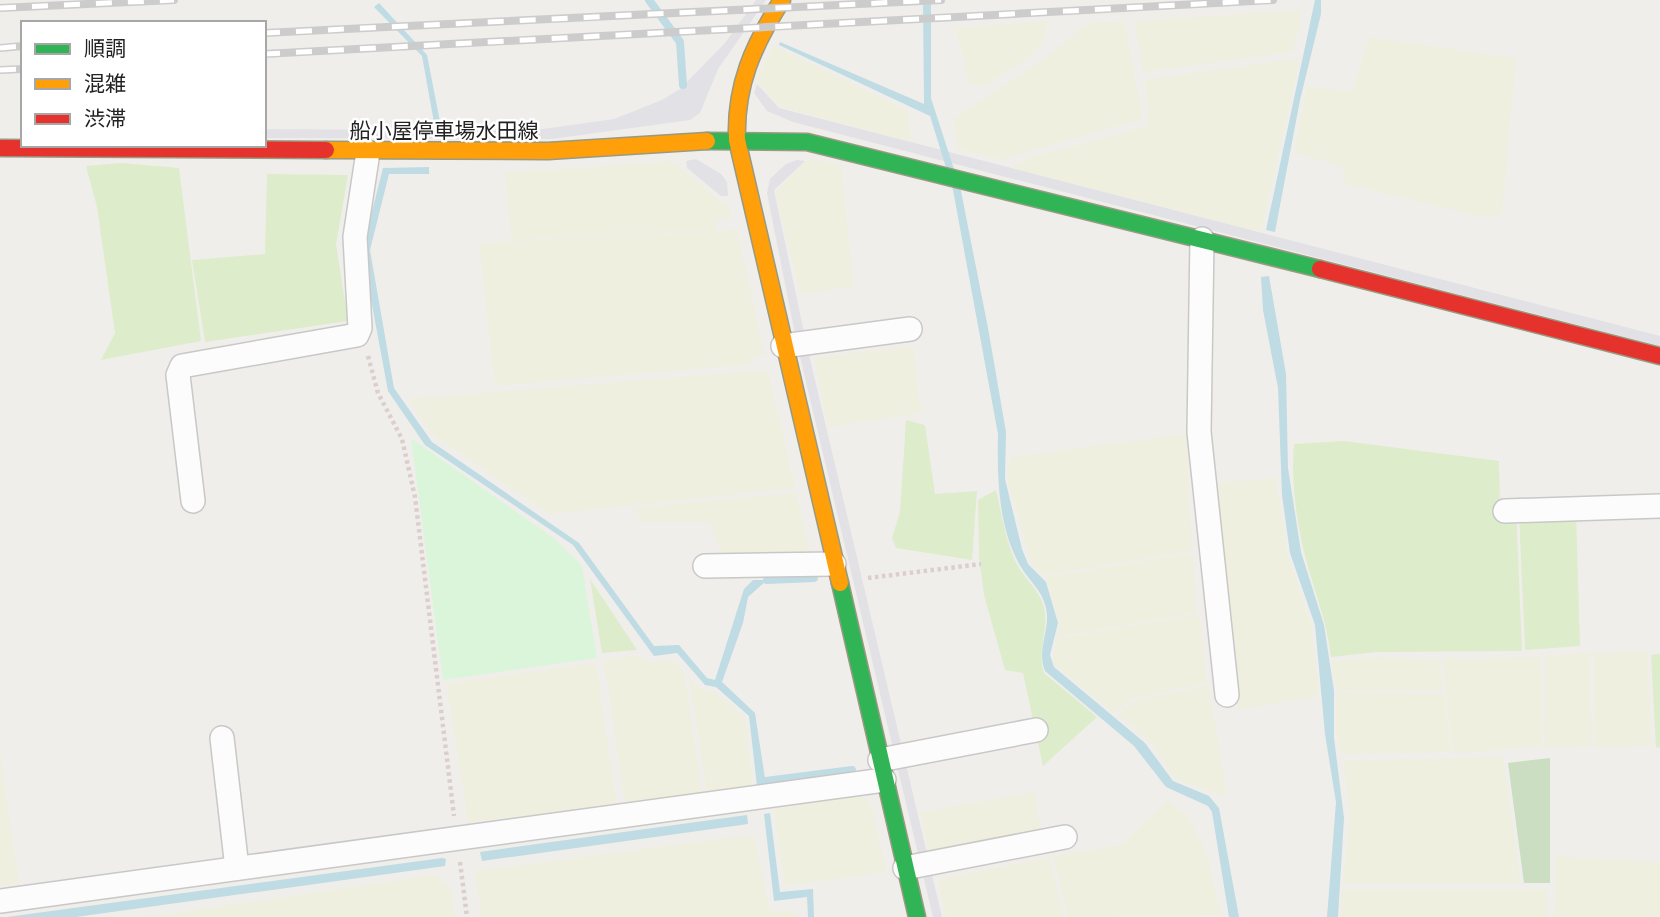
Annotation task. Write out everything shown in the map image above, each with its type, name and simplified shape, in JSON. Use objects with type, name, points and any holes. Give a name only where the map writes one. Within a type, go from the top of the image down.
[{"type":"street","points":[[782,0],[755,43],[740,77],[734,108],[737,140],[917,917]]},
{"type":"street","name":"船小屋停車場水田線","points":[[0,148],[548,151],[737,140],[807,142],[1660,356]]},
{"type":"street","points":[[193,501],[178,375],[182,366],[357,335],[360,328],[355,237],[368,152]]},
{"type":"street","points":[[1202,239],[1199,432],[1227,695]]},
{"type":"street","points":[[783,346],[910,329]]},
{"type":"street","points":[[1504,511],[1660,506]]},
{"type":"street","points":[[705,566],[836,573]]},
{"type":"street","points":[[0,901],[457,838],[882,770],[1036,730]]},
{"type":"street","points":[[222,738],[237,869]]},
{"type":"street","points":[[905,868],[1065,837]]},
{"type":"path","points":[[360,328],[378,393],[402,439],[415,497],[467,917]]},
{"type":"path","points":[[836,573],[981,564]]},
{"type":"green space","points":[[1300,10],[1300,26],[1292,52],[1143,72],[1134,21]]},
{"type":"green space","points":[[1048,21],[1044,40],[1030,56],[985,86],[969,85],[956,28]]},
{"type":"green space","points":[[1124,21],[1143,119],[1008,157],[1005,161],[957,149],[954,119],[1042,60],[1089,23]]},
{"type":"green space","points":[[1369,37],[1516,58],[1502,215],[1480,216],[1345,184],[1345,168],[1294,152],[1307,86],[1353,91]]},
{"type":"green space","points":[[774,46],[908,111],[912,142],[779,106],[757,80],[766,57]]},
{"type":"green space","points":[[1300,58],[1261,232],[1012,168],[1028,158],[1149,126],[1145,80]]},
{"type":"green space","points":[[809,159],[841,165],[854,287],[800,293],[775,192]]},
{"type":"green space","points":[[672,161],[719,200],[728,204],[731,219],[717,220],[716,230],[512,240],[504,173]]},
{"type":"green space","points":[[122,163],[179,168],[201,341],[101,360],[115,333],[97,207],[86,166]]},
{"type":"green space","points":[[267,174],[348,175],[336,244],[348,321],[205,342],[192,260],[265,254]]},
{"type":"green space","points":[[737,230],[765,356],[751,357],[751,364],[495,386],[479,243]]},
{"type":"green space","points":[[913,346],[921,413],[828,427],[814,358]]},
{"type":"green space","points":[[768,370],[795,488],[550,514],[436,437],[407,399]]},
{"type":"green space","points":[[906,420],[925,425],[935,494],[977,491],[972,560],[896,548],[892,538],[900,512]]},
{"type":"green space","points":[[1186,434],[1192,551],[1044,575],[1032,564],[1007,479],[1010,457]]},
{"type":"green space","points":[[411,438],[555,539],[582,566],[597,658],[443,680]]},
{"type":"green space","points":[[1344,441],[1499,461],[1500,507],[1516,507],[1522,651],[1376,652],[1331,657],[1299,526],[1293,457],[1294,444]]},
{"type":"green space","points":[[1276,478],[1287,552],[1311,625],[1319,697],[1237,709],[1215,483]]},
{"type":"green space","points":[[996,490],[1011,550],[1022,573],[1043,604],[1044,673],[1097,717],[1043,766],[1023,673],[1005,670],[984,595],[979,556],[978,500]]},
{"type":"green space","points":[[796,493],[810,551],[722,557],[710,522],[641,522],[635,508]]},
{"type":"green space","points":[[1576,513],[1580,646],[1525,650],[1519,514]]},
{"type":"green space","points":[[1192,553],[1197,612],[1057,637],[1060,625],[1046,577]]},
{"type":"green space","points":[[590,579],[637,650],[602,653]]},
{"type":"green space","points":[[1199,614],[1207,683],[1130,699],[1114,713],[1055,665],[1053,658],[1057,639]]},
{"type":"green space","points":[[1647,651],[1652,746],[1595,748],[1593,653]]},
{"type":"green space","points":[[1589,653],[1592,746],[1545,748],[1545,655]]},
{"type":"green space","points":[[1660,654],[1660,747],[1656,748],[1651,655]]},
{"type":"green space","points":[[638,655],[648,662],[673,660],[685,674],[702,793],[625,805],[604,660]]},
{"type":"green space","points":[[1377,657],[1439,660],[1443,690],[1337,690],[1332,661]]},
{"type":"green space","points":[[1541,657],[1542,746],[1453,754],[1442,659]]},
{"type":"green space","points":[[596,663],[617,806],[468,822],[446,684]]},
{"type":"green space","points":[[689,679],[705,692],[714,691],[745,718],[753,785],[707,791]]},
{"type":"green space","points":[[1209,685],[1227,797],[1176,779],[1149,741],[1118,714],[1134,701]]},
{"type":"green space","points":[[1337,692],[1444,694],[1451,752],[1343,754],[1336,736]]},
{"type":"green space","points":[[0,752],[19,884],[0,886]]},
{"type":"green space","points":[[1503,757],[1521,884],[1343,883],[1350,816],[1343,761]]},
{"type":"green space","points":[[1550,758],[1550,883],[1524,883],[1508,763]]},
{"type":"green space","points":[[1035,792],[1041,833],[930,855],[920,812]]},
{"type":"green space","points":[[859,796],[868,799],[871,804],[887,872],[785,886],[774,809]]},
{"type":"green space","points":[[1168,800],[1189,818],[1207,855],[1221,915],[1068,917],[1053,856],[1121,845]]},
{"type":"green space","points":[[741,836],[755,837],[770,912],[796,911],[798,917],[481,917],[475,871]]},
{"type":"green space","points":[[1556,856],[1660,862],[1660,917],[1554,917]]},
{"type":"green space","points":[[1049,857],[1064,917],[946,917],[937,880]]},
{"type":"green space","points":[[435,875],[450,887],[455,917],[149,917]]},
{"type":"green space","points":[[1341,890],[1547,890],[1547,917],[1341,917]]},
{"type":"shaded area","points":[[756,0],[766,0],[718,69],[700,113],[690,120],[552,139],[266,138],[266,129],[529,131],[614,119],[662,100],[680,89],[725,43]]},
{"type":"shaded area","points":[[757,84],[779,108],[1660,336],[1660,346],[793,122],[767,111],[754,93]]},
{"type":"shaded area","points":[[696,159],[721,174],[727,182],[728,196],[721,196],[687,168],[686,161]]},
{"type":"shaded area","points":[[797,160],[805,161],[774,190],[806,342],[942,917],[933,917],[797,344],[767,193],[770,179],[786,164]]},
{"type":"water","points":[[923,0],[931,0],[931,98],[961,191],[1006,432],[1005,479],[1022,549],[1028,564],[1046,582],[1058,623],[1050,655],[1054,667],[1145,743],[1173,781],[1209,796],[1219,808],[1239,917],[1229,917],[1212,812],[1208,806],[1166,787],[1134,746],[1045,671],[1042,655],[1047,624],[1046,608],[1042,596],[1013,552],[1003,519],[998,434],[953,190],[930,116],[779,45],[780,42],[924,104]]},
{"type":"water","points":[[1315,0],[1321,0],[1321,14],[1300,100],[1275,232],[1266,230]]},
{"type":"water","points":[[379,3],[427,55],[441,127],[435,128],[422,56],[374,7]]},
{"type":"water","points":[[429,167],[429,174],[389,174],[370,250],[394,388],[432,442],[579,543],[654,646],[679,645],[707,678],[715,680],[744,589],[753,580],[767,580],[748,597],[743,623],[722,682],[755,713],[766,785],[757,786],[749,716],[716,687],[705,685],[677,653],[654,656],[573,545],[425,445],[388,391],[362,251],[383,168]]},
{"type":"water","points":[[1269,276],[1286,374],[1288,468],[1301,552],[1324,625],[1334,691],[1334,738],[1344,818],[1338,917],[1327,917],[1336,802],[1325,734],[1315,625],[1290,553],[1282,495],[1278,388],[1263,310],[1261,277]]},
{"type":"water","points":[[770,813],[780,892],[813,889],[814,917],[808,917],[807,897],[774,901],[764,814]]},
{"type":"water","points":[[747,815],[748,824],[482,861],[480,852]]},
{"type":"water","points":[[446,859],[445,866],[76,917],[7,917]]},
{"type":"waterway","points":[[649,0],[680,42],[683,85]]},
{"type":"waterway","points":[[767,580],[814,578]]},
{"type":"waterway","points":[[766,781],[852,770]]},
{"type":"railway","points":[[0,8],[174,0]]},
{"type":"railway","points":[[266,33],[941,0]]},
{"type":"railway","points":[[266,54],[1273,0]]},
{"type":"railway","points":[[0,48],[21,46]]},
{"type":"railway","points":[[0,70],[21,69]]},
{"type":"traffic: fast","points":[[707,141],[807,142],[1320,269]]},
{"type":"traffic: fast","points":[[840,583],[917,917]]},
{"type":"traffic: slow","points":[[782,0],[762,34],[748,67],[739,101],[737,140],[840,583]]},
{"type":"traffic: slow","points":[[326,150],[548,151],[707,141]]},
{"type":"traffic: jam","points":[[0,148],[326,150]]},
{"type":"traffic: jam","points":[[1320,269],[1660,356]]}]
